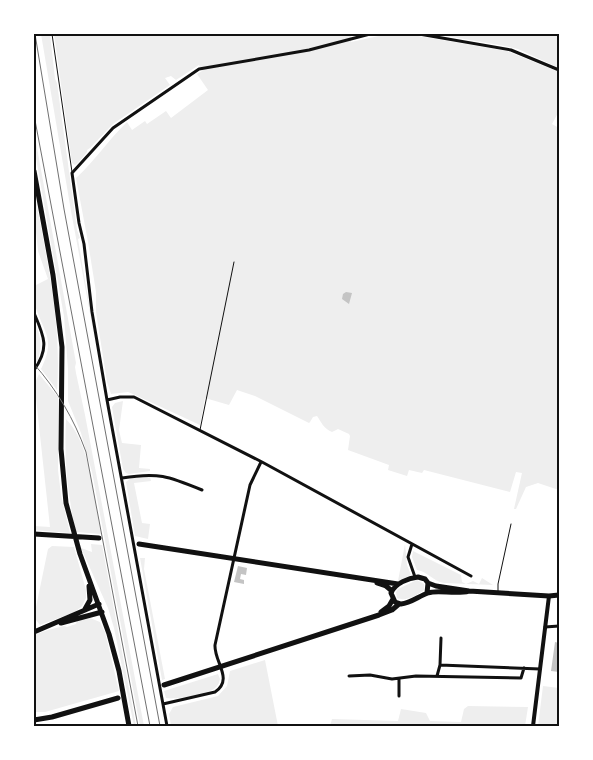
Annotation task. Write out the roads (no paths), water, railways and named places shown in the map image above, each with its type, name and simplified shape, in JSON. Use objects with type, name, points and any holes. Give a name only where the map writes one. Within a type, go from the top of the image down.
[{"type":"main road","points":[[34,170],[59,316],[62,347],[62,469],[66,503],[70,523],[102,612],[118,665],[129,726]]},
{"type":"main road","points":[[35,534],[99,538]]},
{"type":"main road","points":[[139,544],[398,584]]},
{"type":"main road","points":[[392,591],[398,584],[415,577],[422,578],[436,586],[468,591],[559,595]]},
{"type":"main road","points":[[362,579],[386,586],[392,591],[393,599],[389,606],[374,616]]},
{"type":"main road","points":[[85,609],[90,600],[89,580]]},
{"type":"main road","points":[[427,592],[428,583]]},
{"type":"main road","points":[[393,599],[399,604],[405,604],[427,592],[462,593],[468,591]]},
{"type":"main road","points":[[34,632],[99,604]]},
{"type":"main road","points":[[164,685],[392,610],[399,604]]},
{"type":"main road","points":[[46,626],[102,612]]},
{"type":"main road","points":[[34,720],[52,717],[118,698]]},
{"type":"street","points":[[168,726],[107,400],[72,173],[113,128],[199,69],[322,47],[370,34]]},
{"type":"street","points":[[419,34],[511,50],[559,70]]},
{"type":"street","points":[[34,313],[42,331],[44,343],[43,355],[35,369]]},
{"type":"street","points":[[107,400],[120,397],[134,398],[262,462],[471,576]]},
{"type":"street","points":[[163,704],[215,692],[221,688],[223,682],[221,667],[216,655],[215,645],[250,485],[262,462]]},
{"type":"street","points":[[122,478],[141,474],[156,474],[175,479],[202,490]]},
{"type":"street","points":[[412,544],[408,557],[415,577]]},
{"type":"street","points":[[533,726],[549,596]]},
{"type":"street","points":[[545,627],[559,626]]},
{"type":"street","points":[[437,676],[440,665],[441,638]]},
{"type":"street","points":[[440,665],[540,669]]},
{"type":"street","points":[[349,676],[370,675],[392,679],[416,676],[521,678],[524,668]]},
{"type":"street","points":[[399,679],[399,696]]},
{"type":"lane","points":[[52,34],[72,173]]},
{"type":"lane","points":[[200,430],[234,262]]},
{"type":"lane","points":[[498,592],[510,524]]},
{"type":"railway","points":[[35,34],[64,209],[160,726]]},
{"type":"railway","points":[[34,115],[150,726]]},
{"type":"railway","points":[[34,364],[64,405],[86,452],[138,726]]}]
